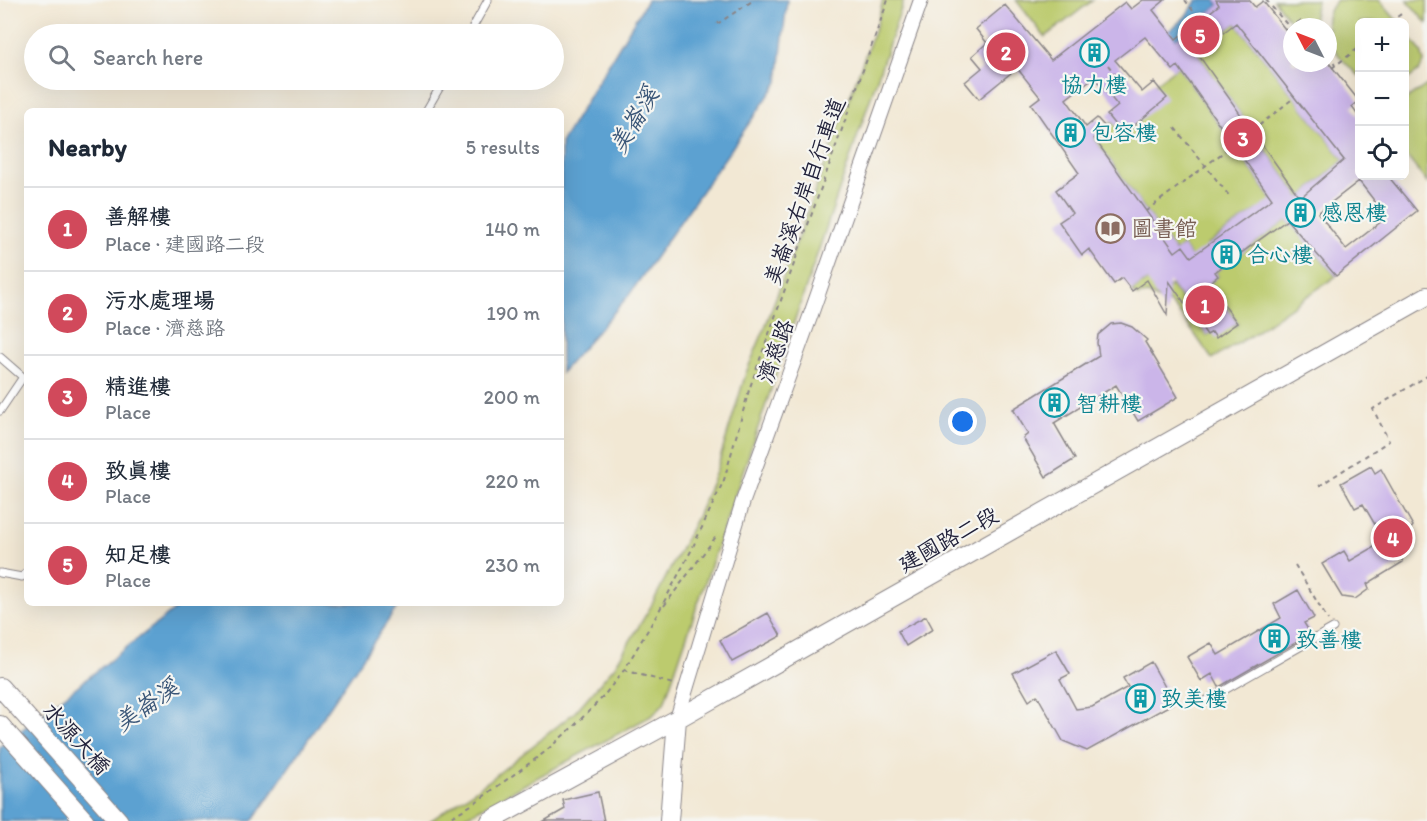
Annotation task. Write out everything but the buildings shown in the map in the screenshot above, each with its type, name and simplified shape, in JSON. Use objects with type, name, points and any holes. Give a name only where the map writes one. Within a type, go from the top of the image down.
[{"type":"street","name":"濟慈路","points":[[677,718],[743,501],[921,0]]},
{"type":"street","name":"建國路二段","points":[[490,821],[1427,296]]},
{"type":"street","name":"水源大橋","points":[[0,687],[119,821]]},
{"type":"street","points":[[669,821],[677,718]]},
{"type":"street","points":[[0,725],[85,821]]},
{"type":"lane","points":[[475,24],[488,0]]},
{"type":"lane","points":[[428,108],[438,90]]},
{"type":"lane","points":[[0,357],[23,377],[0,411]]},
{"type":"lane","points":[[0,573],[22,577],[24,575]]},
{"type":"lane","points":[[1202,703],[1333,628]]},
{"type":"path","points":[[717,24],[753,0]]},
{"type":"path","name":"美崙溪右岸自行車道","points":[[658,613],[691,551],[724,480],[753,380],[888,0]]},
{"type":"path","points":[[1185,0],[1200,20]]},
{"type":"path","points":[[1266,0],[1283,20]]},
{"type":"path","points":[[1396,18],[1404,12]]},
{"type":"path","points":[[1337,64],[1355,49]]},
{"type":"path","points":[[1108,65],[1123,85]]},
{"type":"path","points":[[1252,131],[1295,97]]},
{"type":"path","points":[[1175,128],[1231,198]]},
{"type":"path","points":[[1146,211],[1233,145]]},
{"type":"path","points":[[1319,486],[1389,441],[1373,409],[1427,376]]},
{"type":"path","points":[[444,821],[473,804],[545,752],[602,698],[624,670],[658,613],[726,524],[735,526]]},
{"type":"path","points":[[1295,565],[1333,628]]},
{"type":"path","points":[[624,670],[686,688]]},
{"type":"green space","points":[[883,0],[904,0],[664,703],[653,715],[457,821],[430,821],[490,780],[575,712],[615,666],[650,608],[697,517],[716,472],[746,373],[877,23]]},
{"type":"green space","points":[[1016,0],[1093,0],[1045,37]]},
{"type":"green space","points":[[1274,0],[1317,0],[1314,18],[1288,18]]},
{"type":"green space","points":[[1337,0],[1379,0],[1395,18],[1355,18],[1355,72],[1337,52],[1337,18],[1327,18]]},
{"type":"green space","points":[[1407,0],[1427,0],[1427,24]]},
{"type":"green space","points":[[1236,23],[1344,160],[1300,198],[1197,53]]},
{"type":"green space","points":[[1409,37],[1421,51],[1424,62],[1419,71],[1409,78]]},
{"type":"green space","points":[[1178,66],[1281,212],[1257,210],[1207,245],[1203,274],[1183,246],[1175,252],[1094,138],[1113,122],[1123,134],[1155,84]]},
{"type":"green space","points":[[1427,85],[1427,183],[1409,159],[1409,98]]},
{"type":"green space","points":[[1287,220],[1336,276],[1250,336],[1212,359],[1163,293],[1171,285],[1207,335],[1236,326],[1238,324],[1209,283],[1218,276],[1215,272]]},
{"type":"green space","points":[[1167,266],[1159,300],[1148,294],[1137,296],[1132,291]]},
{"type":"water","name":"美崙溪","points":[[647,0],[787,0],[778,82],[629,295],[564,370],[564,138]]},
{"type":"water","points":[[1197,0],[1216,0],[1219,5],[1176,39],[1169,31],[1185,17]]},
{"type":"water","name":"美崙溪","points":[[179,606],[398,606],[251,821],[0,821],[0,747]]},
{"type":"place","name":"知足樓","points":[[1200,35]]},
{"type":"place","name":"污水處理場","points":[[1006,52]]},
{"type":"place","name":"協力樓","points":[[1094,52]]},
{"type":"place","name":"包容樓","points":[[1070,132]]},
{"type":"place","name":"精進樓","points":[[1243,138]]},
{"type":"place","name":"感恩樓","points":[[1300,212]]},
{"type":"place","name":"圖書館","points":[[1110,228]]},
{"type":"place","name":"合心樓","points":[[1226,254]]},
{"type":"place","name":"善解樓","points":[[1205,305]]},
{"type":"place","name":"智耕樓","points":[[1055,403]]},
{"type":"place","name":"致真樓","points":[[1393,538]]},
{"type":"place","name":"致善樓","points":[[1275,639]]},
{"type":"place","name":"致美樓","points":[[1140,698]]}]
